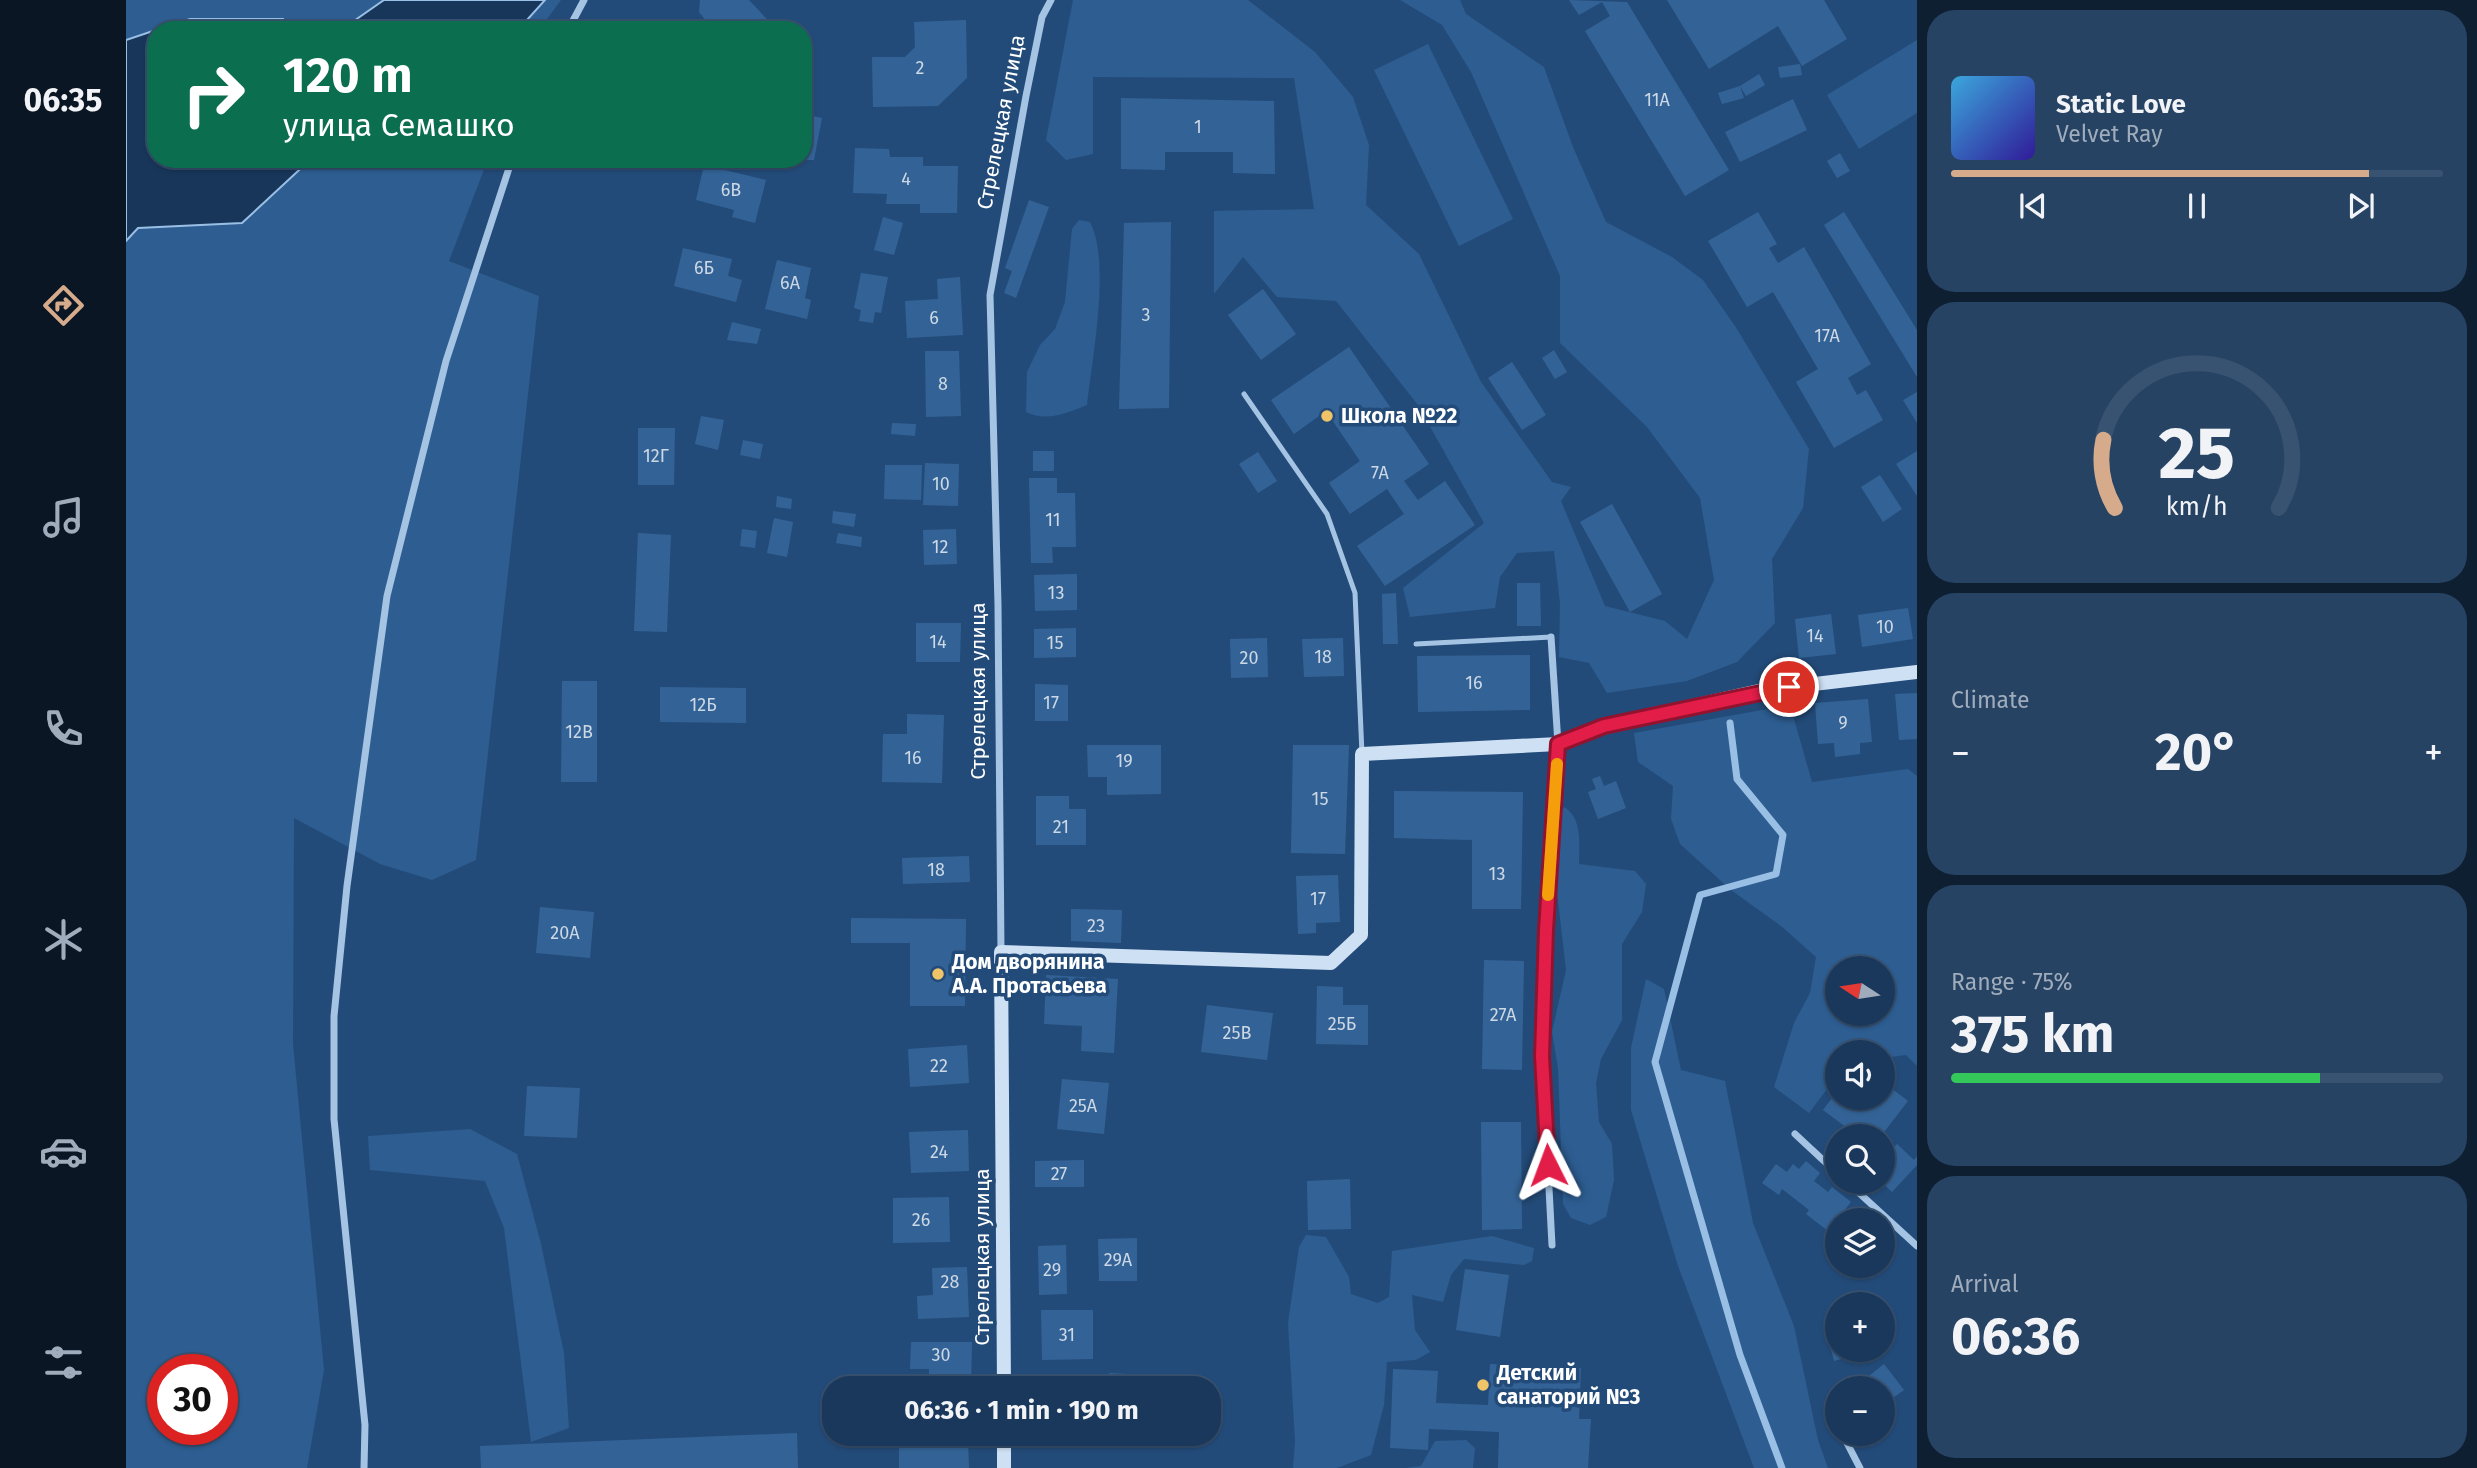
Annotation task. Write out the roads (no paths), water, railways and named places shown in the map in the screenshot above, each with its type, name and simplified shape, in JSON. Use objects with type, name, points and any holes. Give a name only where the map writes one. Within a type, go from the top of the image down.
[{"type":"street","points":[[573,21],[584,0]]},
{"type":"street","name":"Стрелецкая улица","points":[[1004,1376],[998,605],[990,295],[1042,17],[1051,0]]},
{"type":"street","points":[[363,1468],[365,1425],[334,1119],[334,1016],[347,886],[387,596],[446,361],[509,168]]},
{"type":"street","points":[[1552,637],[1558,744],[1546,930],[1542,1056],[1552,1245]]},
{"type":"street","points":[[1001,952],[1331,963],[1361,935],[1362,754],[1558,744],[1604,726],[1763,690],[1917,672]]},
{"type":"street","points":[[1795,1134],[1825,1162]]},
{"type":"street","points":[[1860,1194],[1917,1246]]},
{"type":"street","points":[[1004,1446],[1004,1468]]},
{"type":"street","points":[[1849,1446],[1860,1468]]},
{"type":"lane","points":[[1244,394],[1327,513],[1349,571],[1355,593],[1362,754]]},
{"type":"lane","points":[[1416,644],[1552,637]]},
{"type":"waterway","points":[[1730,723],[1737,779],[1783,835],[1776,874],[1700,895],[1655,1062],[1740,1355],[1782,1468]]},
{"type":"place","name":"Школа №22","points":[[1327,416]]},
{"type":"place","name":"Дом дворянина А.А. Протасьева","points":[[938,974]]},
{"type":"place","name":"Детский санаторий №3","points":[[1483,1385]]}]
